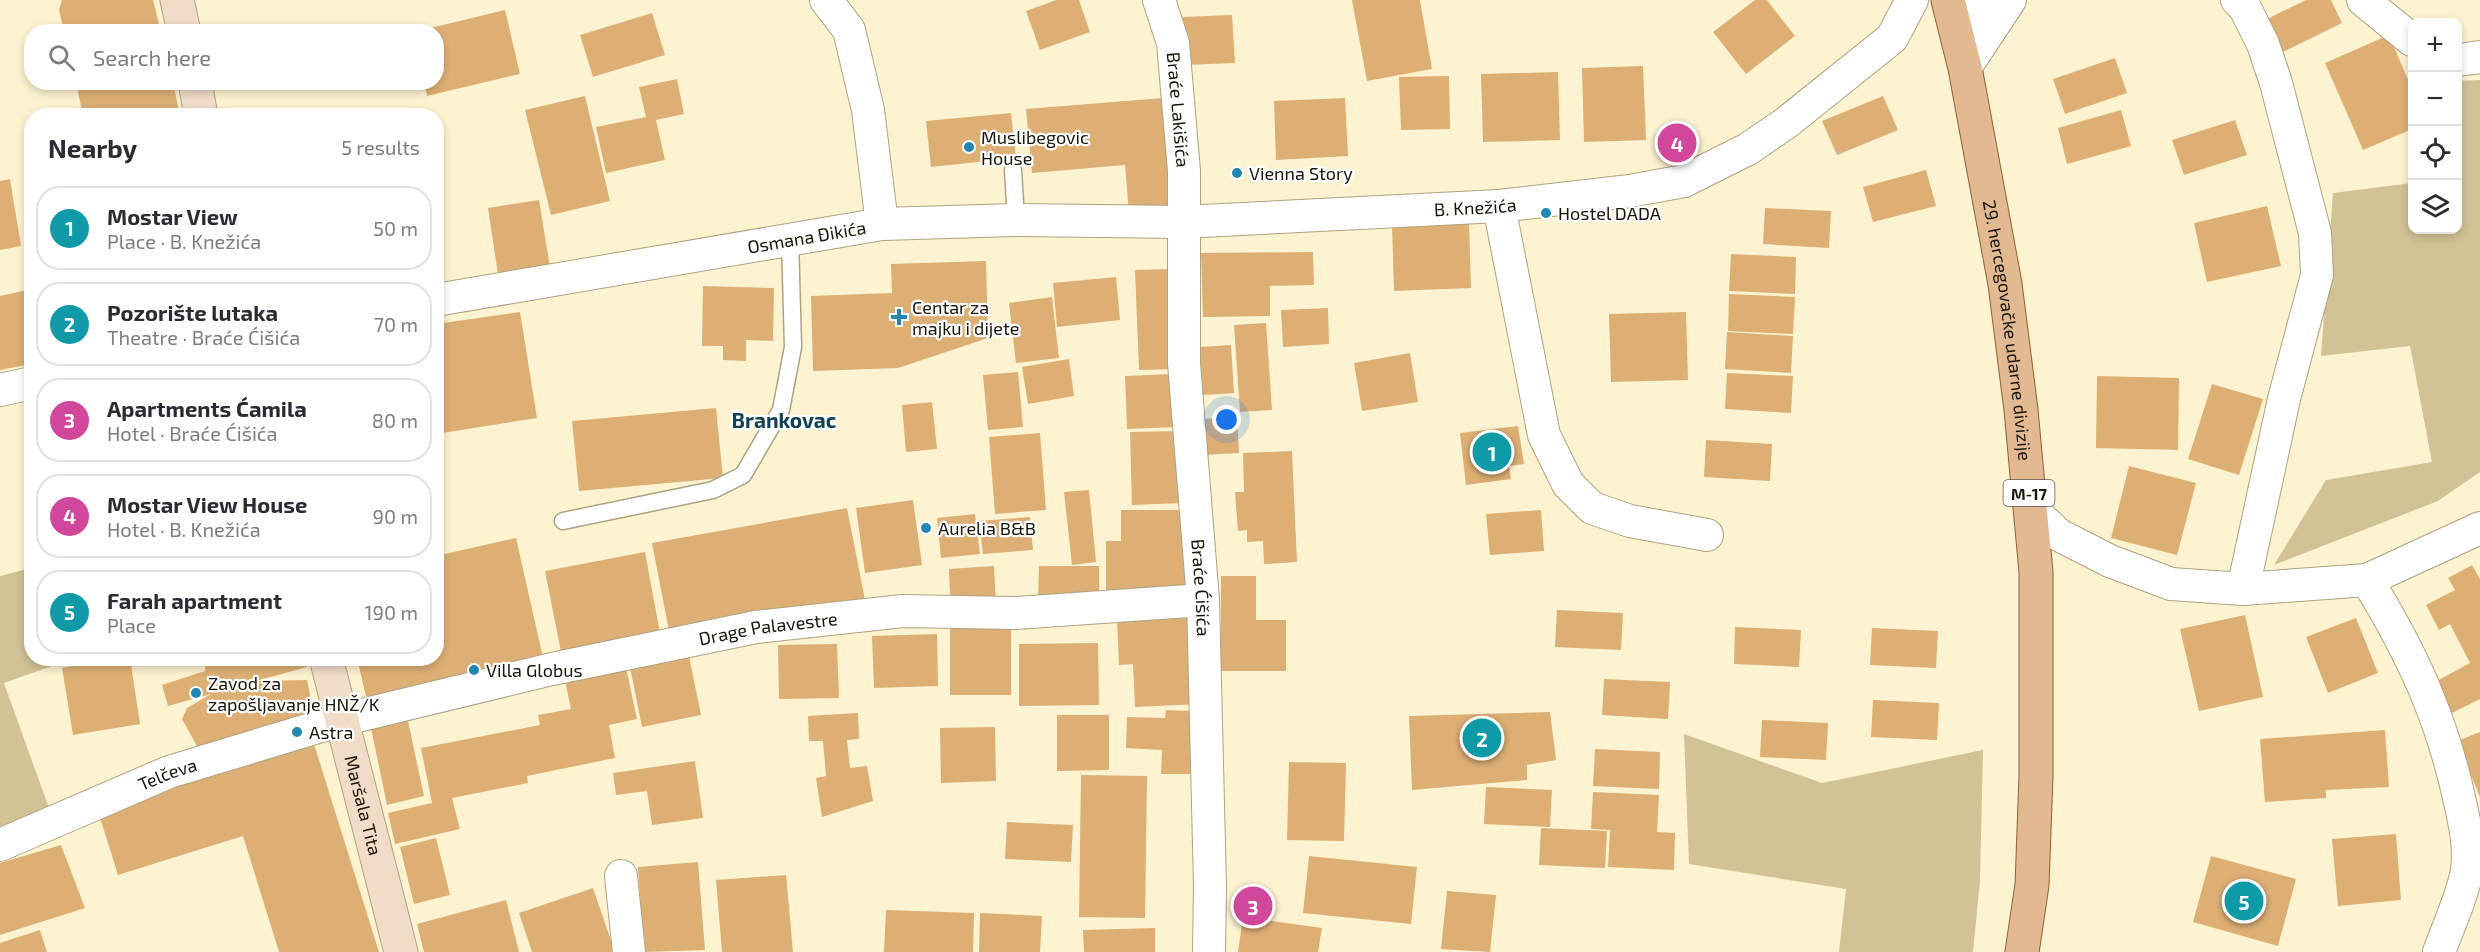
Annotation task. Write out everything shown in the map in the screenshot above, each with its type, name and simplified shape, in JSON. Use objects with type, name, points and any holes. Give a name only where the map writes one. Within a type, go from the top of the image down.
[{"type":"main road","name":"29. hercegovačke udarne divizije","points":[[1948,0],[1965,68],[2005,284],[2036,572],[2036,776],[2032,885],[2022,952]]},
{"type":"street","points":[[177,0],[182,24]]},
{"type":"street","points":[[826,0],[849,30],[868,110],[882,224]]},
{"type":"street","name":"Braće Lakišića","points":[[1159,0],[1173,43],[1184,171],[1183,222]]},
{"type":"street","name":"B. Knežića","points":[[1183,222],[1499,206],[1630,191],[1684,181],[1748,149],[1786,123],[1892,38],[1912,0]]},
{"type":"street","points":[[1965,68],[1981,6],[1977,0]]},
{"type":"street","points":[[1965,68],[2010,0]]},
{"type":"street","points":[[2237,0],[2245,8],[2263,44],[2276,83],[2316,233],[2317,275],[2284,399],[2243,589]]},
{"type":"street","points":[[2363,0],[2408,37]]},
{"type":"street","points":[[2462,59],[2480,57]]},
{"type":"street","points":[[196,90],[200,108]]},
{"type":"street","points":[[1499,206],[1544,435],[1568,484],[1592,508],[1630,521],[1707,535]]},
{"type":"street","name":"Osmana Đikića","points":[[444,299],[882,224],[1016,220],[1183,222]]},
{"type":"street","name":"Braće Ćišića","points":[[1183,222],[1184,363],[1203,600],[1210,886],[1209,952]]},
{"type":"street","points":[[0,390],[24,385]]},
{"type":"street","points":[[2030,508],[2059,535],[2110,561],[2171,584],[2243,589],[2367,580],[2476,541]]},
{"type":"street","points":[[2367,580],[2392,622],[2427,690],[2474,836],[2467,871],[2439,952]]},
{"type":"street","name":"Drage Palavestre","points":[[340,720],[552,669],[756,627],[903,611],[1015,613],[1203,600]]},
{"type":"street","name":"Maršala Tita","points":[[328,666],[401,952]]},
{"type":"street","name":"Telčeva","points":[[0,845],[169,772],[340,720]]},
{"type":"street","points":[[621,876],[629,952]]},
{"type":"lane","points":[[1012,170],[1016,220]]},
{"type":"lane","points":[[563,521],[713,490],[743,475],[781,410],[793,347],[790,239]]},
{"type":"shaded area","points":[[2480,80],[2480,472],[2438,501],[2274,565],[2326,480],[2432,462],[2410,346],[2321,356],[2333,193],[2408,184],[2408,234],[2462,234],[2462,81]]},
{"type":"shaded area","points":[[24,570],[24,666],[52,666],[4,683],[54,822],[0,841],[0,576]]},
{"type":"shaded area","points":[[1684,734],[1822,783],[1983,750],[1980,881],[1973,952],[1839,952],[1846,889],[1689,864]]},
{"type":"building","points":[[62,0],[153,0],[159,24],[62,24],[59,10]]},
{"type":"building","points":[[1056,0],[1079,0],[1090,32],[1040,50],[1026,11]]},
{"type":"building","points":[[1352,0],[1420,0],[1432,69],[1367,81]]},
{"type":"building","points":[[1755,0],[1767,0],[1795,36],[1746,74],[1713,32]]},
{"type":"building","points":[[2306,0],[2331,0],[2342,23],[2283,52],[2267,19]]},
{"type":"building","points":[[505,10],[520,74],[427,96],[426,90],[444,90],[444,25]]},
{"type":"building","points":[[652,13],[665,55],[593,77],[580,35]]},
{"type":"building","points":[[1232,15],[1235,63],[1184,65],[1182,17]]},
{"type":"building","points":[[2389,35],[2408,80],[2408,131],[2363,150],[2325,63]]},
{"type":"building","points":[[2115,58],[2127,93],[2065,114],[2053,79]]},
{"type":"building","points":[[1643,66],[1646,140],[1584,142],[1582,68]]},
{"type":"building","points":[[1558,72],[1560,140],[1483,142],[1481,74]]},
{"type":"building","points":[[1449,76],[1450,129],[1401,130],[1399,77]]},
{"type":"building","points":[[677,79],[684,114],[656,120],[665,160],[606,173],[596,127],[646,117],[639,87]]},
{"type":"building","points":[[78,90],[175,90],[178,108],[81,108]]},
{"type":"building","points":[[585,96],[610,201],[551,215],[525,110]]},
{"type":"building","points":[[1883,96],[1898,130],[1837,155],[1822,121]]},
{"type":"building","points":[[1163,98],[1173,209],[1129,213],[1125,165],[1032,173],[1026,109]]},
{"type":"building","points":[[1345,98],[1348,156],[1276,160],[1274,101]]},
{"type":"building","points":[[2121,110],[2131,146],[2067,164],[2058,128]]},
{"type":"building","points":[[1011,113],[1016,158],[931,167],[926,121]]},
{"type":"building","points":[[2235,120],[2247,155],[2184,175],[2172,140]]},
{"type":"building","points":[[1926,170],[1936,206],[1873,222],[1863,187]]},
{"type":"building","points":[[10,179],[21,246],[0,250],[0,181]]},
{"type":"building","points":[[539,200],[551,273],[499,281],[488,208]]},
{"type":"building","points":[[2267,206],[2281,266],[2207,282],[2194,223]]},
{"type":"building","points":[[1765,208],[1831,211],[1829,248],[1763,244]]},
{"type":"building","points":[[1469,222],[1471,288],[1394,291],[1392,224]]},
{"type":"building","points":[[1313,252],[1314,285],[1270,286],[1270,316],[1203,317],[1201,253]]},
{"type":"building","points":[[1731,254],[1796,257],[1795,294],[1729,291]]},
{"type":"building","name":"Centar za majku i dijete","points":[[986,261],[988,338],[898,368],[813,371],[811,296],[892,293],[891,264]]},
{"type":"building","points":[[1170,269],[1174,369],[1139,370],[1135,270]]},
{"type":"building","points":[[1116,277],[1120,320],[1057,327],[1053,283]]},
{"type":"building","points":[[703,286],[774,288],[773,341],[746,340],[746,361],[723,360],[723,346],[702,346]]},
{"type":"building","points":[[24,291],[24,366],[0,370],[0,296]]},
{"type":"building","points":[[1729,294],[1795,297],[1793,334],[1728,331]]},
{"type":"building","points":[[1052,297],[1059,358],[1016,363],[1009,303]]},
{"type":"building","points":[[1328,308],[1329,344],[1283,347],[1281,310]]},
{"type":"building","points":[[520,312],[537,418],[444,433],[444,323]]},
{"type":"building","points":[[1686,312],[1688,380],[1611,382],[1609,314]]},
{"type":"building","points":[[1266,323],[1272,410],[1240,412],[1234,325]]},
{"type":"building","points":[[1727,332],[1793,336],[1791,373],[1725,369]]},
{"type":"building","points":[[1231,345],[1234,393],[1203,395],[1200,347]]},
{"type":"building","points":[[1410,353],[1418,402],[1362,411],[1354,363]]},
{"type":"building","points":[[1069,359],[1074,396],[1028,404],[1022,367]]},
{"type":"building","points":[[1018,372],[1023,427],[988,430],[983,375]]},
{"type":"building","points":[[1727,373],[1793,376],[1791,413],[1725,409]]},
{"type":"building","points":[[1175,374],[1177,427],[1127,429],[1125,376]]},
{"type":"building","points":[[2097,376],[2179,378],[2178,450],[2096,448]]},
{"type":"building","points":[[2212,384],[2263,399],[2239,475],[2188,459]]},
{"type":"building","points":[[932,402],[937,449],[906,452],[902,405]]},
{"type":"building","points":[[716,408],[723,478],[579,491],[572,421]]},
{"type":"building","points":[[1237,417],[1239,453],[1204,455],[1202,419]]},
{"type":"building","points":[[1518,426],[1524,464],[1509,466],[1511,479],[1466,485],[1460,433]]},
{"type":"building","points":[[1180,431],[1183,503],[1132,505],[1130,432]]},
{"type":"building","points":[[1040,433],[1046,510],[995,514],[989,437]]},
{"type":"building","points":[[1706,440],[1772,444],[1770,481],[1704,477]]},
{"type":"building","points":[[1292,451],[1297,562],[1264,564],[1263,541],[1247,542],[1247,530],[1238,531],[1235,492],[1244,492],[1243,453]]},
{"type":"building","points":[[2129,466],[2196,483],[2177,555],[2111,538]]},
{"type":"building","points":[[1089,490],[1096,562],[1072,565],[1064,492]]},
{"type":"building","points":[[913,500],[922,565],[865,573],[856,508]]},
{"type":"building","points":[[847,508],[865,600],[670,636],[652,543]]},
{"type":"building","points":[[1121,510],[1188,510],[1187,593],[1106,592],[1106,541],[1121,541]]},
{"type":"building","points":[[1541,510],[1544,551],[1490,555],[1486,514]]},
{"type":"building","points":[[975,514],[980,554],[941,558],[937,518]]},
{"type":"building","points":[[1030,517],[1033,550],[983,554],[979,521]]},
{"type":"building","points":[[516,538],[544,662],[367,701],[359,666],[444,666],[444,554]]},
{"type":"building","points":[[645,552],[661,638],[562,657],[545,571]]},
{"type":"building","points":[[2472,565],[2480,579],[2480,699],[2452,713],[2435,682],[2470,663],[2450,624],[2439,630],[2426,605],[2455,590],[2448,578]]},
{"type":"building","points":[[994,566],[996,605],[958,607],[958,596],[950,596],[949,569]]},
{"type":"building","points":[[1039,566],[1099,566],[1099,603],[1038,603]]},
{"type":"building","points":[[1221,576],[1256,576],[1256,620],[1286,620],[1286,671],[1221,671]]},
{"type":"building","points":[[1557,610],[1623,613],[1621,650],[1555,647]]},
{"type":"building","points":[[2245,615],[2263,697],[2199,711],[2180,629]]},
{"type":"building","points":[[1197,618],[1201,704],[1135,707],[1133,664],[1119,665],[1117,620]]},
{"type":"building","points":[[2356,618],[2378,673],[2328,693],[2306,637]]},
{"type":"building","points":[[950,627],[1011,627],[1011,695],[950,695]]},
{"type":"building","points":[[1735,627],[1801,630],[1799,667],[1734,664]]},
{"type":"building","points":[[1872,628],[1938,631],[1936,668],[1870,665]]},
{"type":"building","points":[[937,634],[938,686],[874,688],[872,636]]},
{"type":"building","points":[[1098,643],[1099,705],[1019,706],[1019,644]]},
{"type":"building","points":[[837,644],[839,698],[779,699],[778,645]]},
{"type":"building","points":[[688,651],[701,715],[642,727],[629,662]]},
{"type":"building","points":[[624,658],[637,719],[609,725],[615,758],[527,776],[528,783],[452,798],[460,829],[395,844],[388,813],[432,803],[421,748],[540,725],[538,715],[571,709],[563,671]]},
{"type":"building","points":[[131,666],[140,724],[73,735],[62,668]]},
{"type":"building","points":[[205,666],[307,666],[256,681],[307,680],[312,705],[303,715],[198,748],[182,719],[187,708],[211,694],[168,706],[162,685],[205,671]]},
{"type":"building","points":[[1604,679],[1670,682],[1668,719],[1602,715]]},
{"type":"building","points":[[1873,700],[1939,703],[1937,740],[1871,737]]},
{"type":"building","points":[[1166,710],[1192,711],[1190,774],[1161,774],[1162,750],[1126,748],[1127,717],[1165,718]]},
{"type":"building","points":[[1550,712],[1556,760],[1527,765],[1527,780],[1412,790],[1409,716]]},
{"type":"building","points":[[858,713],[859,739],[847,740],[850,768],[867,766],[873,801],[822,817],[816,778],[826,776],[823,741],[809,741],[808,716]]},
{"type":"building","points":[[1057,715],[1109,715],[1109,770],[1057,771]]},
{"type":"building","points":[[1762,720],[1828,723],[1826,760],[1760,757]]},
{"type":"building","points":[[408,721],[424,796],[387,805],[371,728]]},
{"type":"building","points":[[995,727],[996,781],[941,783],[940,728]]},
{"type":"building","points":[[2385,730],[2389,787],[2326,790],[2326,798],[2265,802],[2260,739]]},
{"type":"building","points":[[2480,732],[2480,797],[2457,741]]},
{"type":"building","points":[[314,744],[379,952],[279,952],[243,836],[118,875],[98,811]]},
{"type":"building","points":[[1595,749],[1660,752],[1659,789],[1593,786]]},
{"type":"building","points":[[695,761],[703,818],[652,825],[647,791],[616,795],[613,773]]},
{"type":"building","points":[[1289,762],[1346,763],[1344,841],[1287,840]]},
{"type":"building","points":[[1081,775],[1147,776],[1145,918],[1079,917]]},
{"type":"building","points":[[1486,787],[1552,790],[1550,827],[1484,824]]},
{"type":"building","points":[[1593,792],[1659,795],[1657,832],[1675,833],[1674,870],[1608,867],[1610,830],[1591,829]]},
{"type":"building","points":[[1007,822],[1073,825],[1071,862],[1005,859]]},
{"type":"building","points":[[1541,828],[1607,831],[1605,868],[1539,865]]},
{"type":"building","points":[[2396,834],[2401,900],[2338,906],[2332,839]]},
{"type":"building","points":[[436,838],[450,895],[414,904],[400,847]]},
{"type":"building","points":[[61,845],[85,908],[0,935],[0,863]]},
{"type":"building","points":[[1309,856],[1417,867],[1411,924],[1303,913]]},
{"type":"building","points":[[2211,856],[2296,879],[2278,946],[2193,922]]},
{"type":"building","points":[[698,862],[705,950],[644,952],[638,867]]},
{"type":"building","points":[[786,875],[793,952],[722,952],[716,880]]},
{"type":"building","points":[[593,888],[615,952],[532,952],[519,913]]},
{"type":"building","points":[[1447,891],[1496,895],[1490,952],[1441,949]]},
{"type":"building","points":[[506,900],[519,952],[424,952],[417,924]]},
{"type":"building","points":[[886,910],[974,913],[973,952],[884,952]]},
{"type":"building","points":[[980,913],[1042,916],[1040,952],[979,952]]},
{"type":"building","points":[[1243,917],[1322,928],[1318,952],[1238,952]]},
{"type":"building","points":[[1155,928],[1155,952],[1084,952],[1083,930]]},
{"type":"building","points":[[40,930],[47,952],[0,952],[0,943]]},
{"type":"place","name":"Mostar View House","points":[[1677,143]]},
{"type":"place","name":"Muslibegovic House","points":[[969,147]]},
{"type":"place","name":"Vienna Story","points":[[1237,173]]},
{"type":"place","name":"Hostel DADA","points":[[1546,213]]},
{"type":"place","name":"Centar za majku i dijete","points":[[899,317]]},
{"type":"place","name":"Mostar View","points":[[1492,452]]},
{"type":"place","name":"Aurelia B&B","points":[[926,528]]},
{"type":"place","name":"Villa Globus","points":[[474,670]]},
{"type":"place","name":"Zavod za zapošljavanje HNŽ/K","points":[[196,693]]},
{"type":"place","name":"Astra","points":[[297,732]]},
{"type":"place","name":"Pozorište lutaka","points":[[1482,738]]},
{"type":"place","name":"Farah apartment","points":[[2244,901]]},
{"type":"place","name":"Apartments Ćamila","points":[[1253,906]]},
{"type":"district","name":"Brankovac","points":[[784,419]]}]
